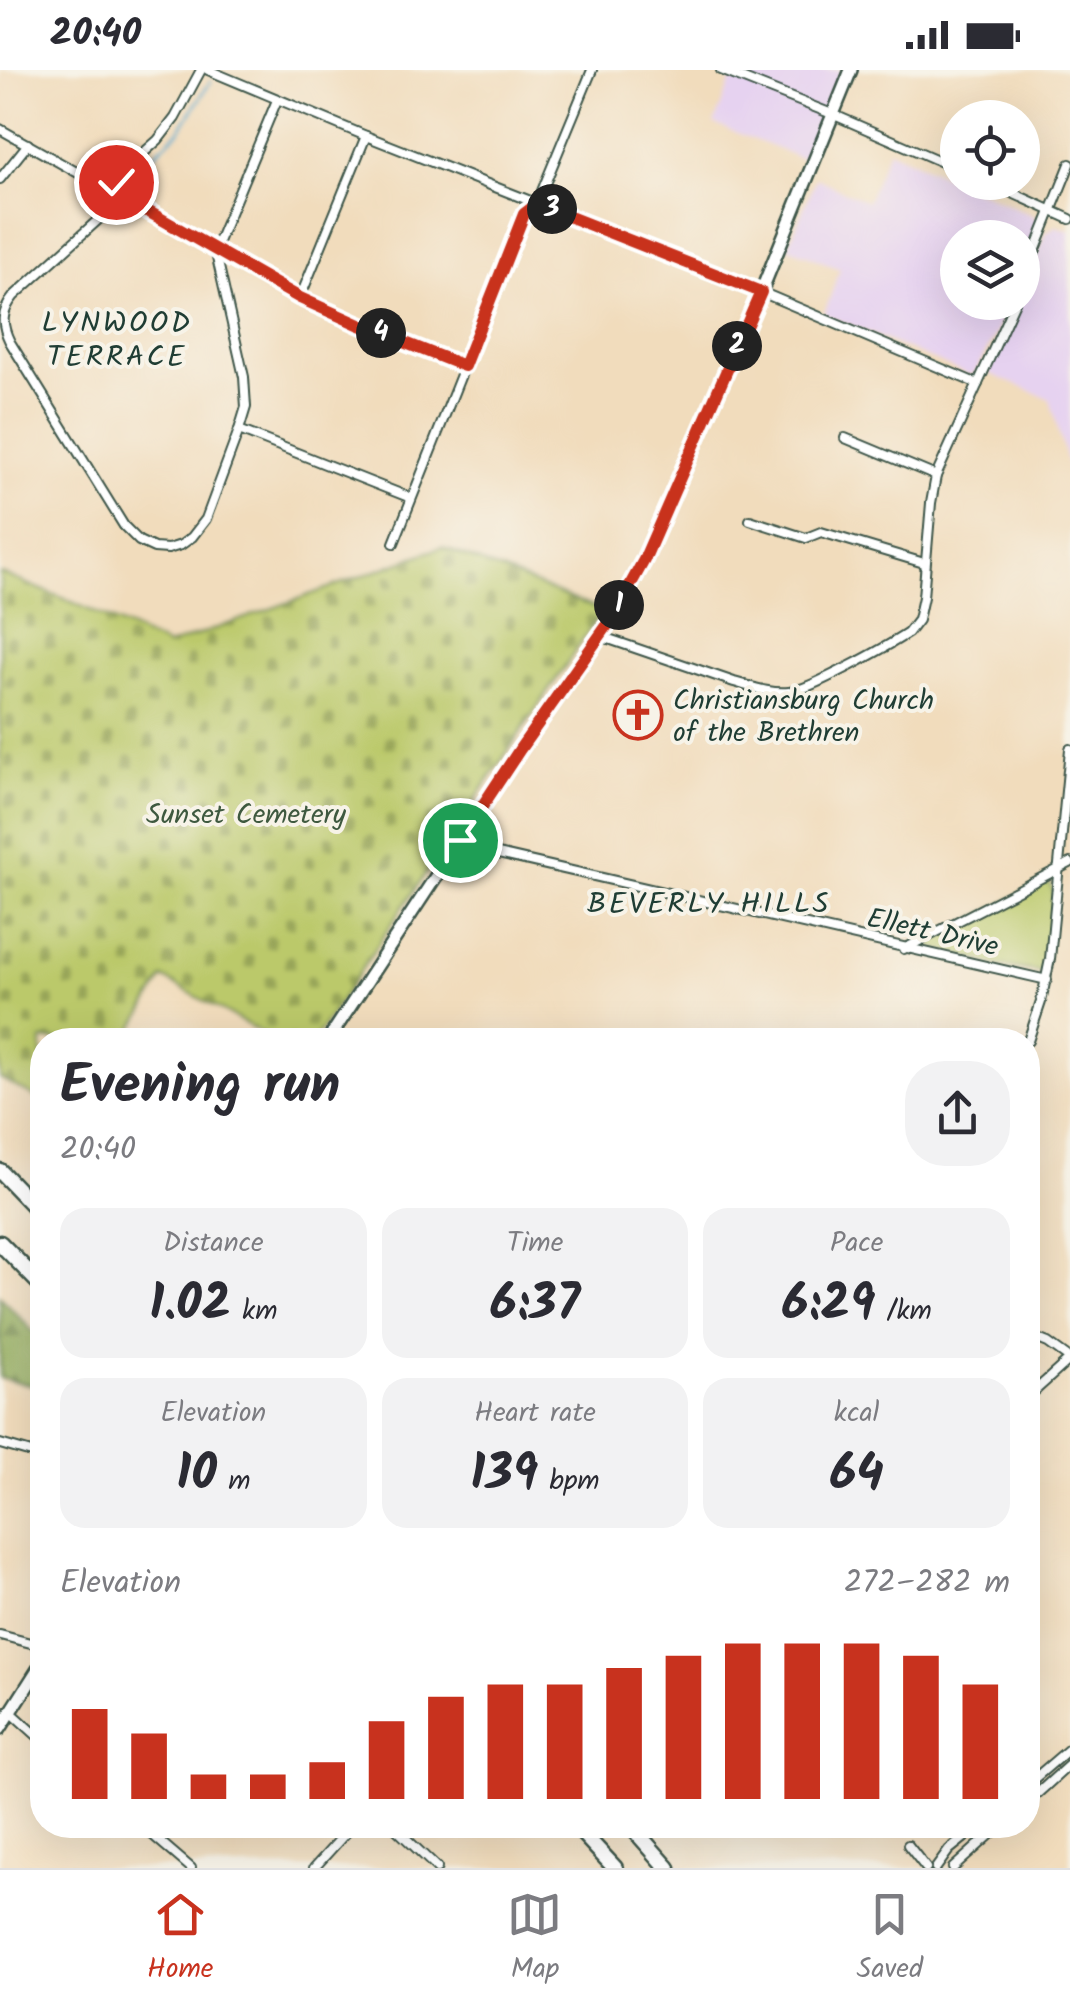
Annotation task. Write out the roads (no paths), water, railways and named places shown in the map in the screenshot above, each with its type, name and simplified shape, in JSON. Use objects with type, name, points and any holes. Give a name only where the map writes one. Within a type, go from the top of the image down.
[{"type":"highway","points":[[0,1171],[30,1202]]},
{"type":"highway","points":[[0,1243],[30,1274]]},
{"type":"highway","points":[[587,1838],[615,1868]]},
{"type":"highway","points":[[641,1838],[668,1868]]},
{"type":"main road","points":[[336,1028],[520,749],[600,636],[644,560],[761,292],[850,70]]},
{"type":"main road","points":[[0,1729],[30,1683]]},
{"type":"street","points":[[200,70],[175,118],[158,140],[122,172],[109,210],[14,296],[2,317],[10,342],[124,526],[139,542],[154,548],[181,545],[200,530],[240,430],[246,407],[244,376],[215,248],[277,100]]},
{"type":"street","points":[[208,70],[761,292],[978,384]]},
{"type":"street","points":[[394,542],[524,214],[537,204],[592,70]]},
{"type":"street","points":[[721,70],[940,162]]},
{"type":"street","points":[[0,129],[300,298],[464,366]]},
{"type":"street","points":[[300,298],[366,136]]},
{"type":"street","points":[[0,179],[28,144]]},
{"type":"street","points":[[1040,238],[1070,164]]},
{"type":"street","points":[[1028,200],[1070,219]]},
{"type":"street","points":[[600,636],[757,688],[787,692],[798,690],[908,633],[918,620],[923,597],[930,503],[936,476],[1007,320]]},
{"type":"street","points":[[240,430],[411,498]]},
{"type":"street","points":[[845,438],[936,476]]},
{"type":"street","points":[[750,520],[806,538],[821,532],[924,563]]},
{"type":"street","points":[[1032,1028],[1047,980],[1070,749]]},
{"type":"street","name":"Ellett Drive","points":[[460,840],[485,851],[1047,980]]},
{"type":"street","points":[[904,949],[1070,863]]},
{"type":"street","points":[[1040,1340],[1070,1359],[1040,1386]]},
{"type":"street","points":[[0,1444],[30,1453]]},
{"type":"street","points":[[0,1635],[30,1643]]},
{"type":"street","points":[[12,1714],[30,1730]]},
{"type":"street","points":[[1040,1774],[1070,1748]]},
{"type":"street","points":[[1040,1791],[1070,1764]]},
{"type":"street","points":[[157,1838],[191,1868]]},
{"type":"street","points":[[314,1868],[341,1838]]},
{"type":"street","points":[[406,1838],[438,1868]]},
{"type":"street","points":[[940,1867],[950,1850],[964,1838]]},
{"type":"street","points":[[953,1868],[987,1838]]},
{"type":"street","points":[[908,1846],[926,1868]]},
{"type":"waterway","points":[[146,162],[179,131],[211,81]]},
{"type":"waterway","points":[[130,177],[139,169]]},
{"type":"place","name":"Christiansburg Church of the Brethren","points":[[638,715]]},
{"type":"district","name":"LYNWOOD TERRACE","points":[[117,339]]},
{"type":"district","name":"BEVERLY HILLS","points":[[709,903]]},
{"type":"park label","name":"Sunset Cemetery","points":[[246,813]]}]
